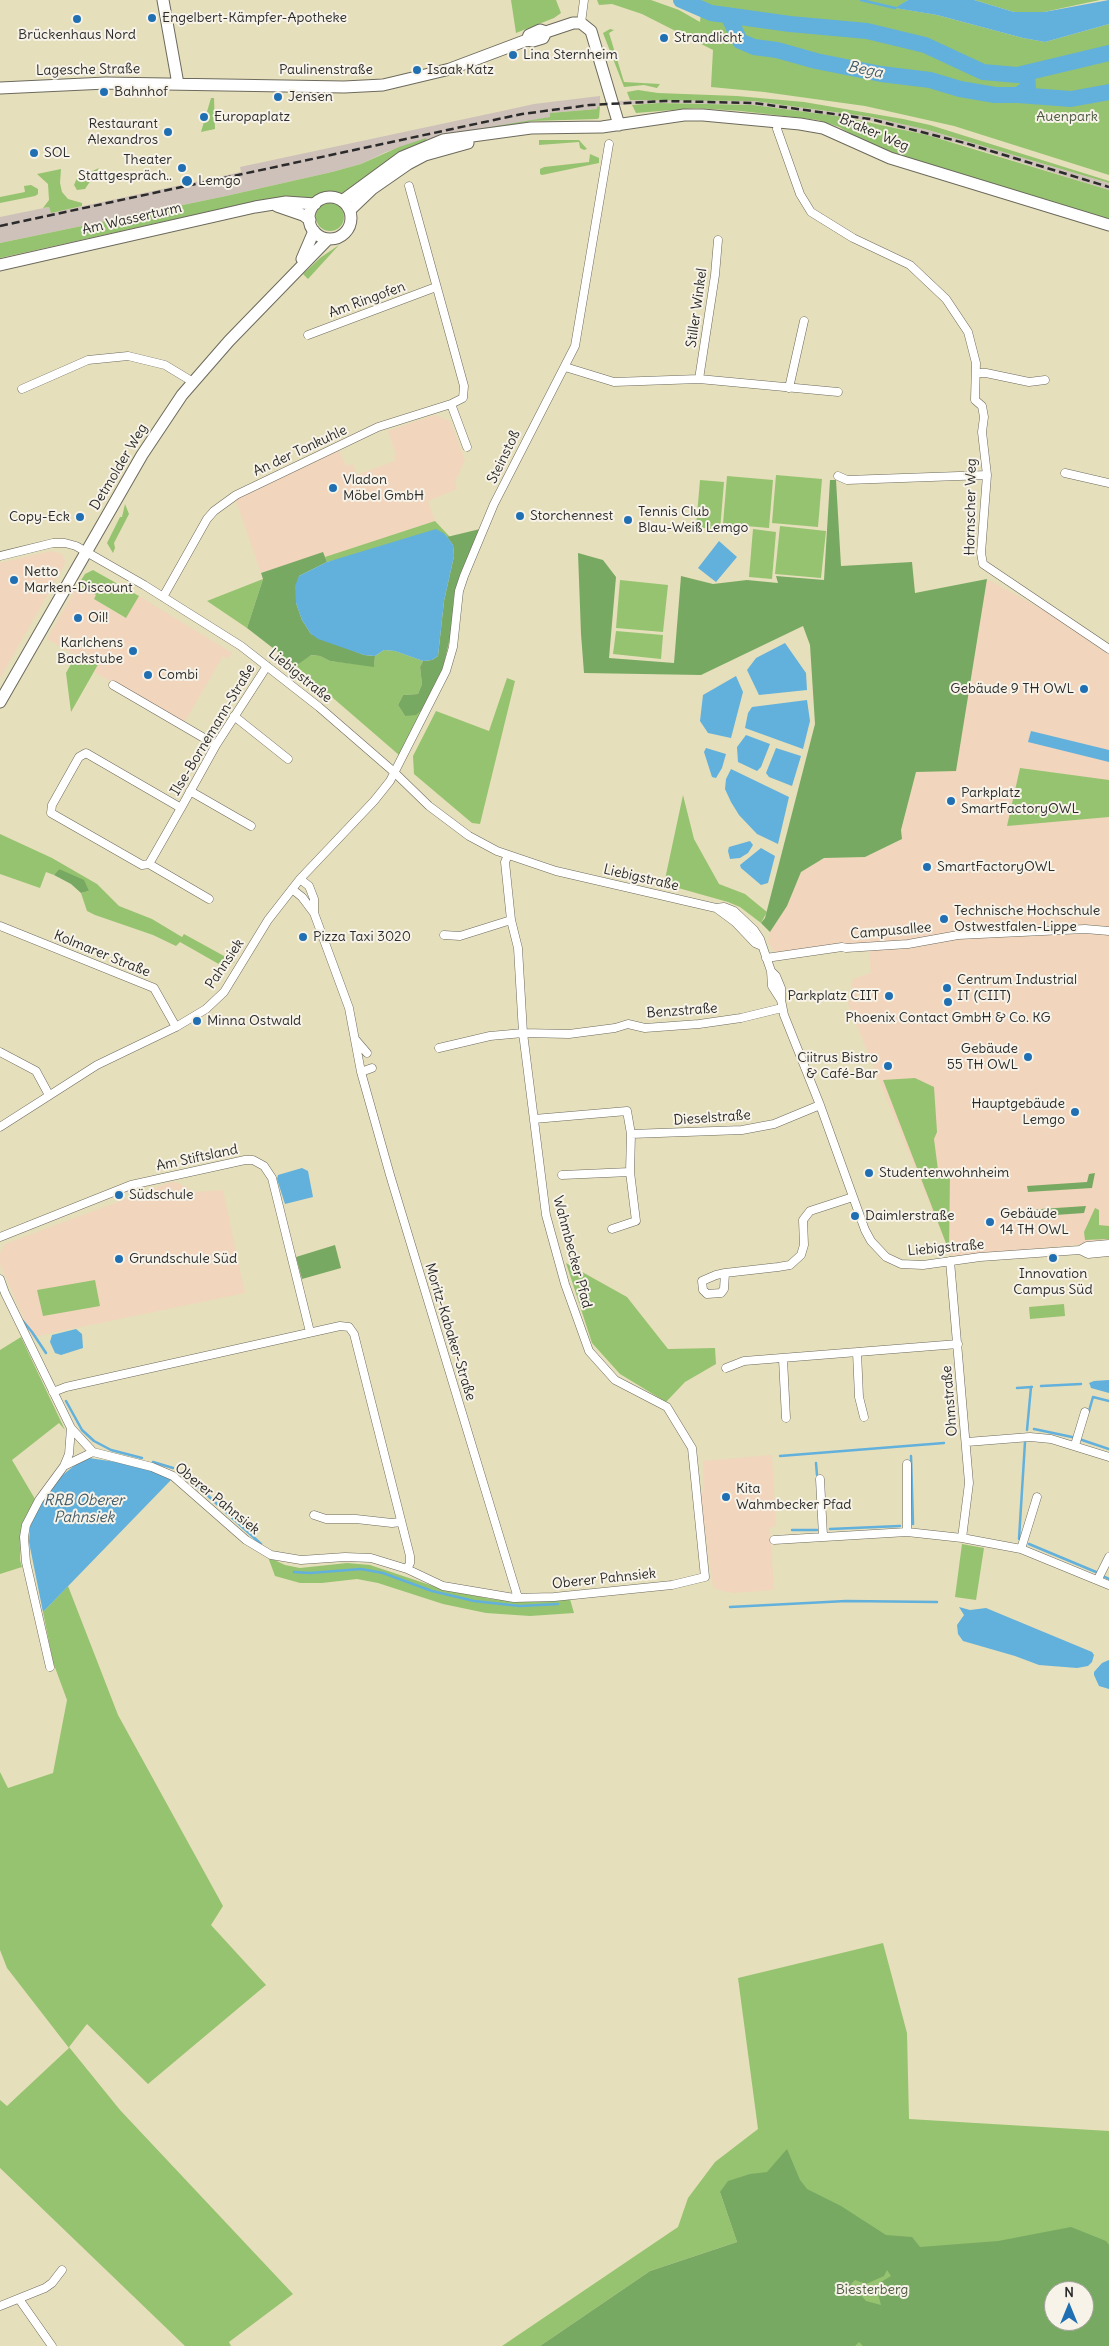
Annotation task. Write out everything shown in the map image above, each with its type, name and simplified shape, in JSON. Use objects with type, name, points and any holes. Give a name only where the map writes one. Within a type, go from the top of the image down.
[{"type":"street","points":[[163,0],[178,84]]},
{"type":"street","points":[[342,201],[402,157],[419,149],[464,136],[485,135],[547,126],[602,127],[619,125],[591,30],[581,23],[584,0]]},
{"type":"street","name":"Paulinenstraße","points":[[178,84],[344,87],[383,85],[450,69],[527,40],[534,41],[543,38],[546,32],[573,22],[581,23]]},
{"type":"street","name":"Lagesche Straße","points":[[0,88],[97,83],[178,84]]},
{"type":"street","name":"Braker Weg","points":[[619,125],[684,115],[778,122],[823,128],[890,158],[1109,225]]},
{"type":"street","name":"Hornscher Weg","points":[[778,122],[777,130],[800,194],[811,212],[830,226],[910,265],[946,299],[968,332],[977,373],[975,400],[982,406],[984,417],[982,432],[986,475],[980,553],[983,564],[1109,650]]},
{"type":"street","points":[[350,210],[372,189],[408,164],[425,155],[485,135]]},
{"type":"street","name":"Steinstoß","points":[[394,772],[446,671],[453,647],[459,591],[494,504],[565,366],[576,338],[609,144]]},
{"type":"street","points":[[409,186],[465,392],[463,398],[451,404],[467,447]]},
{"type":"street","points":[[328,198],[342,201],[350,210],[351,217],[347,231],[342,236],[328,239],[314,231],[310,214],[315,204],[328,198]]},
{"type":"street","name":"Am Wasserturm","points":[[0,264],[270,204],[286,202],[315,204]]},
{"type":"street","points":[[270,204],[303,215],[310,220]]},
{"type":"street","name":"Detmolder Weg","points":[[296,272],[314,231]]},
{"type":"street","name":"Detmolder Weg","points":[[0,702],[142,455],[193,382],[229,341],[328,239]]},
{"type":"street","name":"Stiller Winkel","points":[[699,380],[715,276],[718,240]]},
{"type":"street","name":"Am Ringofen","points":[[308,336],[436,287]]},
{"type":"street","points":[[790,388],[804,321]]},
{"type":"street","points":[[22,390],[88,360],[128,356],[165,365],[193,382]]},
{"type":"street","points":[[565,366],[614,382],[699,380],[838,392]]},
{"type":"street","points":[[977,373],[986,373],[1029,382],[1045,380]]},
{"type":"street","name":"An der Tonkuhle","points":[[164,597],[207,519],[214,511],[236,495],[378,427],[451,404]]},
{"type":"street","points":[[1064,473],[1109,484]]},
{"type":"street","points":[[838,476],[846,480],[986,475]]},
{"type":"street","name":"Liebigstraße","points":[[0,556],[53,544],[71,545],[164,597],[241,646],[267,666],[319,707],[448,822],[481,842],[489,842],[499,847],[506,854],[556,872],[716,908],[730,909],[745,920],[760,939],[771,971],[776,976],[781,988],[781,1004],[865,1230],[871,1241],[886,1258],[911,1266],[1080,1250],[1087,1246],[1109,1244]]},
{"type":"street","name":"Ilse-Bornemann-Straße","points":[[181,808],[86,753],[79,757],[52,805],[51,813],[142,865],[149,864],[181,808],[216,745],[267,666]]},
{"type":"street","points":[[113,685],[216,745]]},
{"type":"street","points":[[234,716],[288,759]]},
{"type":"street","name":"Pahnsiek","points":[[0,1127],[97,1065],[176,1027],[206,1009],[224,992],[268,920],[292,889],[374,801],[394,772]]},
{"type":"street","points":[[190,791],[251,826]]},
{"type":"street","name":"Wahmbecker Pfad","points":[[506,854],[505,862],[511,920],[518,948],[523,1033],[546,1215],[565,1284],[589,1351],[616,1380],[667,1407],[692,1448],[705,1577]]},
{"type":"street","points":[[149,864],[209,899]]},
{"type":"street","name":"Moritz-Kabaker-Straße","points":[[300,879],[309,886],[314,899],[314,913]]},
{"type":"street","name":"Moritz-Kabaker-Straße","points":[[292,889],[302,897],[314,913],[349,1008],[361,1072],[390,1175],[518,1598]]},
{"type":"street","name":"Liebigstraße","points":[[716,908],[739,926],[755,943],[762,946]]},
{"type":"street","points":[[444,935],[460,936],[511,920]]},
{"type":"street","points":[[739,926],[745,920]]},
{"type":"street","name":"Kolmarer Straße","points":[[0,926],[154,988],[176,1027]]},
{"type":"street","name":"Campusallee","points":[[766,958],[842,947],[908,944],[967,934],[984,935],[1030,930],[1085,929],[1109,931]]},
{"type":"street","name":"Benzstraße","points":[[439,1048],[490,1036],[523,1033],[569,1034],[615,1028],[628,1024],[645,1028],[699,1024],[741,1018],[781,1004]]},
{"type":"street","points":[[355,1039],[368,1053]]},
{"type":"street","points":[[0,1052],[36,1071],[49,1095]]},
{"type":"street","points":[[361,1072],[372,1068]]},
{"type":"street","name":"Dieselstraße","points":[[631,1134],[742,1130],[774,1124],[820,1105]]},
{"type":"street","points":[[534,1119],[627,1112],[631,1134],[630,1172],[636,1221],[612,1229]]},
{"type":"street","name":"Am Stiftsland","points":[[0,1237],[131,1185],[245,1160],[253,1160],[264,1166],[272,1178],[310,1332]]},
{"type":"street","points":[[562,1175],[630,1172]]},
{"type":"street","points":[[726,1273],[790,1265],[801,1254],[804,1244],[803,1220],[810,1211],[853,1197]]},
{"type":"street","name":"Liebigstraße","points":[[1080,1250],[1088,1254],[1109,1252]]},
{"type":"street","name":"Ohmstraße","points":[[950,1261],[964,1431],[967,1442],[969,1483],[962,1538]]},
{"type":"street","points":[[0,1279],[5,1293],[71,1428],[93,1452],[64,1466]]},
{"type":"street","points":[[53,1392],[66,1387],[310,1332],[344,1326],[349,1327],[354,1334],[411,1560],[407,1569]]},
{"type":"street","points":[[726,1368],[744,1361],[958,1344]]},
{"type":"street","points":[[857,1352],[859,1397],[864,1417]]},
{"type":"street","points":[[783,1359],[786,1418]]},
{"type":"street","points":[[1076,1445],[1085,1412]]},
{"type":"street","points":[[50,1667],[26,1562],[24,1537],[32,1513],[64,1466],[69,1454],[71,1428]]},
{"type":"street","points":[[967,1442],[1030,1437],[1076,1445],[1109,1457]]},
{"type":"street","name":"Oberer Pahnsiek","points":[[93,1452],[152,1467],[173,1476],[246,1540],[271,1555],[301,1560],[345,1557],[370,1558],[407,1569],[443,1586],[492,1596],[518,1598],[554,1597],[672,1585],[705,1577]]},
{"type":"street","points":[[907,1464],[907,1532]]},
{"type":"street","points":[[820,1479],[823,1536]]},
{"type":"street","points":[[1021,1549],[1037,1497]]},
{"type":"street","points":[[314,1515],[326,1519],[401,1522]]},
{"type":"street","points":[[774,1540],[907,1532],[962,1538],[1021,1549],[1109,1585]]},
{"type":"street","points":[[1098,1579],[1109,1558]]},
{"type":"street","points":[[0,2306],[44,2288],[52,2283],[62,2270]]},
{"type":"street","points":[[19,2299],[52,2346]]},
{"type":"shaded area","points":[[600,96],[600,106],[597,109],[550,113],[551,117],[416,142],[386,152],[361,164],[332,172],[0,243],[0,217],[49,207],[51,213],[241,172],[240,167],[534,104]]},
{"type":"shaded area","points":[[665,99],[754,101],[871,117],[928,130],[1109,183],[1109,190],[964,145],[870,121],[753,105],[665,103],[620,105],[619,101]]},
{"type":"shaded area","points":[[434,415],[450,421],[465,460],[455,482],[457,489],[428,501],[435,521],[325,557],[323,553],[261,573],[234,495],[336,444],[346,466],[353,464],[357,475],[395,461],[394,456],[396,455],[388,431]]},
{"type":"shaded area","points":[[51,551],[62,554],[65,560],[64,566],[0,678],[0,563]]},
{"type":"shaded area","name":"Technische Hochschule Ostwestfalen-Lippe","points":[[987,579],[1058,618],[1109,651],[1109,1242],[951,1256],[848,1004],[853,979],[871,973],[868,944],[775,952],[768,942],[770,932],[787,906],[801,872],[824,858],[865,857],[902,839],[901,830],[916,772],[956,771]]},
{"type":"shaded area","points":[[78,585],[96,595],[94,599],[125,618],[139,596],[232,653],[228,659],[223,656],[184,723],[94,672],[100,661],[84,660],[47,639]]},
{"type":"shaded area","name":"Grundschule Süd","points":[[171,1182],[178,1183],[195,1192],[223,1190],[245,1293],[32,1337],[0,1264],[0,1253],[5,1244]]},
{"type":"shaded area","points":[[772,1455],[776,1526],[770,1528],[774,1590],[733,1593],[719,1590],[713,1587],[700,1492],[704,1491],[703,1461]]},
{"type":"green space","points":[[511,0],[556,0],[561,13],[554,18],[516,33]]},
{"type":"green space","name":"Auenpark","points":[[597,0],[651,0],[679,10],[700,22],[702,0],[908,0],[896,8],[937,15],[1045,42],[1109,24],[1109,175],[954,126],[865,106],[764,92],[711,87],[713,50],[642,14],[612,4],[599,5]]},
{"type":"green space","points":[[974,0],[1100,0],[1044,12],[1014,12]]},
{"type":"green space","points":[[610,29],[614,30],[609,33],[624,82],[660,84],[657,88],[644,85],[624,87],[603,33]]},
{"type":"green space","points":[[638,90],[658,93],[737,96],[804,102],[903,119],[930,125],[1109,181],[1109,183],[928,130],[871,117],[754,101],[630,100],[627,92]]},
{"type":"green space","points":[[211,98],[214,98],[215,129],[201,132]]},
{"type":"green space","points":[[659,103],[753,105],[844,117],[927,135],[1109,190],[1109,220],[909,160],[866,143],[839,127],[818,120],[696,108],[636,113],[632,105]]},
{"type":"green space","points":[[600,106],[599,118],[597,119],[533,121],[457,135],[340,196],[329,194],[312,200],[265,199],[0,258],[0,243],[332,172],[361,164],[399,147],[426,138],[427,141],[460,132],[550,117],[550,113],[597,109]]},
{"type":"green space","points":[[539,140],[579,140],[587,149],[580,148],[579,142],[539,145]]},
{"type":"green space","points":[[590,154],[599,158],[599,163],[540,174],[540,169],[544,167],[589,162]]},
{"type":"green space","points":[[99,168],[85,189],[77,190],[74,185],[77,178]]},
{"type":"green space","points":[[61,169],[60,183],[62,192],[68,199],[82,203],[82,206],[51,213],[49,207],[43,208],[49,200],[48,184],[37,174]]},
{"type":"green space","points":[[31,185],[38,189],[38,194],[35,196],[0,203],[0,197],[25,192],[24,186]]},
{"type":"green space","points":[[330,203],[340,207],[344,217],[340,227],[330,231],[320,227],[316,217],[320,207]]},
{"type":"green space","points":[[339,245],[308,279],[303,274],[320,258]]},
{"type":"green space","points":[[776,475],[822,479],[818,527],[772,523]]},
{"type":"green space","points":[[727,476],[773,480],[769,528],[723,524]]},
{"type":"green space","points":[[700,480],[724,482],[720,530],[696,527]]},
{"type":"green space","points":[[830,480],[836,480],[841,566],[912,562],[915,593],[987,579],[956,771],[916,772],[901,830],[902,839],[865,857],[824,858],[801,872],[787,906],[770,932],[761,923],[765,918],[815,724],[810,645],[803,626],[701,675],[584,673],[578,553],[603,560],[616,577],[609,658],[674,663],[681,576],[713,584],[747,580],[778,583],[776,576],[824,580]]},
{"type":"green space","points":[[125,504],[129,514],[114,543],[113,553],[107,543],[120,517],[122,517]]},
{"type":"green space","points":[[435,521],[450,537],[447,537],[445,534],[327,562],[325,557]]},
{"type":"green space","points":[[780,526],[826,531],[821,578],[775,574]]},
{"type":"green space","points":[[480,529],[454,596],[452,629],[443,668],[426,706],[416,715],[405,716],[398,705],[403,695],[418,694],[422,684],[420,667],[423,661],[432,660],[438,656],[444,601],[454,556],[453,545],[447,537]]},
{"type":"green space","points":[[753,529],[776,532],[772,579],[749,577]]},
{"type":"green space","points":[[323,552],[327,562],[299,576],[296,603],[302,620],[311,634],[364,655],[375,656],[374,667],[330,661],[320,656],[311,655],[296,666],[247,628],[263,579],[261,573]]},
{"type":"green space","points":[[93,570],[139,596],[126,618],[94,599],[96,595],[78,585],[85,574]]},
{"type":"green space","points":[[263,579],[247,628],[207,601]]},
{"type":"green space","points":[[620,580],[668,585],[663,632],[616,628]]},
{"type":"green space","points":[[616,631],[663,635],[661,659],[613,654]]},
{"type":"green space","points":[[384,650],[395,651],[423,661],[420,667],[422,684],[418,694],[403,695],[398,705],[405,716],[426,706],[399,755],[296,666],[310,655],[320,656],[330,661],[374,666],[375,656]]},
{"type":"green space","points":[[87,654],[100,661],[71,712],[66,673],[76,655],[84,660]]},
{"type":"green space","points":[[507,678],[515,681],[480,824],[472,823],[414,774],[413,756],[436,711],[489,731]]},
{"type":"green space","points":[[1020,768],[1109,780],[1109,817],[1007,826]]},
{"type":"green space","points":[[683,795],[694,839],[719,884],[745,894],[767,912],[761,923],[740,907],[728,902],[664,884]]},
{"type":"green space","points":[[0,834],[52,858],[97,884],[119,906],[152,919],[182,937],[184,934],[235,962],[224,967],[180,942],[176,946],[153,935],[87,911],[81,893],[89,891],[59,869],[54,875],[46,872],[40,888],[0,874]]},
{"type":"green space","points":[[59,869],[84,880],[89,891],[81,893],[71,884],[54,875]]},
{"type":"green space","points":[[915,1078],[934,1087],[937,1132],[934,1139],[938,1170],[950,1173],[949,1251],[883,1080]]},
{"type":"green space","points":[[1095,1173],[1092,1188],[1028,1192],[1027,1186],[1087,1182],[1089,1174]]},
{"type":"green space","points":[[1086,1206],[1084,1213],[1027,1217],[1026,1210]]},
{"type":"green space","points":[[1095,1208],[1099,1210],[1099,1225],[1109,1226],[1109,1239],[1085,1240],[1084,1232]]},
{"type":"green space","points":[[335,1245],[341,1268],[302,1279],[296,1257]]},
{"type":"green space","points":[[566,1263],[627,1297],[668,1349],[715,1348],[716,1364],[685,1382],[666,1402],[620,1374],[592,1343]]},
{"type":"green space","points":[[95,1280],[100,1306],[43,1316],[37,1290]]},
{"type":"green space","points":[[1064,1304],[1065,1316],[1030,1319],[1029,1307]]},
{"type":"green space","points":[[21,1337],[65,1430],[59,1423],[12,1460],[35,1499],[24,1520],[20,1560],[22,1567],[0,1574],[0,1350]]},
{"type":"green space","points":[[962,1544],[984,1548],[976,1600],[955,1597]]},
{"type":"green space","points":[[268,1557],[285,1565],[300,1568],[347,1563],[370,1565],[442,1589],[491,1599],[534,1602],[570,1599],[574,1613],[530,1616],[486,1613],[443,1604],[378,1583],[357,1579],[322,1583],[300,1583],[275,1576]]},
{"type":"green space","points":[[68,1586],[118,1715],[223,1906],[211,1925],[266,1985],[148,2084],[87,2024],[69,2047],[120,2110],[293,2294],[229,2342],[231,2346],[185,2346],[0,2168],[0,2100],[7,2106],[69,2048],[7,1968],[0,1950],[0,1772],[8,1788],[53,1773],[67,1700],[53,1662],[43,1612]]},
{"type":"green space","points":[[883,1943],[907,2033],[909,2119],[1109,2131],[1109,2346],[828,2346],[754,2236],[720,2192],[737,2242],[650,2271],[540,2346],[502,2346],[678,2227],[688,2198],[715,2162],[758,2129],[738,1978]]},
{"type":"green space","name":"Biesterberg","points":[[787,2149],[800,2180],[807,2189],[841,2206],[886,2235],[912,2237],[920,2247],[998,2241],[1071,2227],[1106,2241],[1109,2245],[1109,2346],[863,2346],[859,2342],[855,2346],[540,2346],[650,2271],[737,2242],[720,2192],[728,2181],[750,2174],[767,2172]],"holes":[[[887,2270],[891,2276],[881,2282],[877,2290],[881,2305],[866,2301],[851,2284],[855,2280],[866,2284],[884,2276]]]},
{"type":"water","points":[[908,0],[974,0],[1014,12],[1044,12],[1109,0],[1109,24],[1045,42],[937,15],[895,8]]},
{"type":"water","points":[[436,529],[445,534],[453,545],[454,556],[444,601],[438,656],[432,660],[423,661],[395,651],[384,650],[375,656],[364,655],[318,639],[311,634],[302,620],[296,603],[295,586],[299,576],[327,562]]},
{"type":"water","points":[[719,541],[737,557],[716,582],[698,568]]},
{"type":"water","points":[[785,643],[806,673],[807,690],[759,695],[747,670],[756,658]]},
{"type":"water","points":[[736,676],[743,692],[731,738],[708,733],[700,721],[703,695]]},
{"type":"water","points":[[807,700],[810,721],[803,749],[745,728],[748,713],[752,707]]},
{"type":"water","points":[[1031,731],[1109,750],[1109,762],[1028,742]]},
{"type":"water","points":[[746,735],[770,744],[761,767],[757,771],[738,762],[737,747]]},
{"type":"water","points":[[706,748],[726,754],[722,768],[716,778],[712,777],[704,752]]},
{"type":"water","points":[[776,748],[801,756],[792,786],[769,777],[766,773]]},
{"type":"water","points":[[731,769],[789,797],[778,844],[757,834],[739,815],[725,789],[726,779]]},
{"type":"water","points":[[750,841],[753,845],[748,853],[740,858],[730,859],[729,847]]},
{"type":"water","points":[[761,848],[775,856],[768,883],[761,885],[740,865]]},
{"type":"water","points":[[302,1168],[308,1171],[313,1197],[285,1204],[277,1179],[278,1175]]},
{"type":"water","points":[[76,1329],[82,1334],[83,1348],[61,1355],[55,1353],[50,1342],[52,1335]]},
{"type":"water","points":[[1109,1380],[1109,1393],[1091,1388],[1089,1383],[1094,1381]]},
{"type":"water","name":"RRB Oberer Pahnsiek","points":[[89,1458],[154,1471],[171,1480],[43,1612],[29,1542],[30,1527],[40,1503],[54,1482],[80,1461]]},
{"type":"water","points":[[959,1607],[970,1610],[986,1608],[1092,1652],[1094,1655],[1092,1662],[1088,1666],[1077,1668],[1039,1665],[963,1641],[958,1634],[957,1625],[964,1615]]},
{"type":"water","points":[[1109,1660],[1109,1689],[1099,1686],[1094,1672],[1102,1663]]},
{"type":"waterway","name":"Bega","points":[[681,0],[711,13],[790,24],[867,31],[925,45],[983,72],[1017,75],[1109,53]]},
{"type":"waterway","name":"Bega","points":[[861,0],[895,8]]},
{"type":"waterway","name":"Bega","points":[[728,15],[740,41],[754,47],[777,50],[816,61],[881,74],[930,80],[960,89],[995,95],[1018,95],[1028,88],[1027,73]]},
{"type":"waterway","name":"Bega","points":[[1018,95],[1071,99],[1109,92]]},
{"type":"waterway","points":[[22,1320],[46,1353]]},
{"type":"waterway","points":[[1041,1386],[1081,1384]]},
{"type":"waterway","points":[[1027,1430],[1031,1387]]},
{"type":"waterway","points":[[1017,1388],[1032,1387]]},
{"type":"waterway","points":[[1089,1411],[1093,1397],[1109,1401]]},
{"type":"waterway","points":[[66,1401],[82,1430],[94,1441],[111,1450],[142,1458]]},
{"type":"waterway","points":[[1034,1429],[1072,1437]]},
{"type":"waterway","points":[[1082,1440],[1109,1449]]},
{"type":"waterway","points":[[1019,1539],[1025,1442]]},
{"type":"waterway","points":[[780,1456],[944,1443]]},
{"type":"waterway","points":[[911,1456],[913,1524]]},
{"type":"waterway","points":[[153,1462],[173,1468]]},
{"type":"waterway","points":[[816,1463],[817,1475]]},
{"type":"waterway","points":[[183,1473],[261,1544]]},
{"type":"waterway","points":[[830,1529],[900,1526]]},
{"type":"waterway","points":[[792,1530],[817,1530]]},
{"type":"waterway","points":[[1029,1544],[1096,1572]]},
{"type":"waterway","points":[[294,1572],[310,1573],[361,1569],[383,1573],[432,1591],[474,1601],[520,1606],[558,1604]]},
{"type":"waterway","points":[[1105,1577],[1109,1579]]},
{"type":"waterway","points":[[730,1607],[846,1601],[937,1602]]},
{"type":"railway","points":[[0,226],[522,114],[590,105],[665,101],[754,103],[870,119],[965,143],[1109,187]]},
{"type":"place","name":"Engelbert-Kämpfer-Apotheke","points":[[152,18]]},
{"type":"place","name":"Brückenhaus Nord","points":[[77,19]]},
{"type":"place","name":"Strandlicht","points":[[664,38]]},
{"type":"place","name":"Lina Sternheim","points":[[513,55]]},
{"type":"place","name":"Isaak Katz","points":[[417,70]]},
{"type":"place","name":"Bahnhof","points":[[104,92]]},
{"type":"place","name":"Jensen","points":[[278,97]]},
{"type":"place","name":"Europaplatz","points":[[204,117]]},
{"type":"place","name":"Restaurant Alexandros","points":[[168,132]]},
{"type":"place","name":"SOL","points":[[34,153]]},
{"type":"place","name":"Theater Stattgespräch..","points":[[182,168]]},
{"type":"place","name":"Lemgo","points":[[187,181]]},
{"type":"place","name":"Vladon Möbel GmbH","points":[[333,488]]},
{"type":"place","name":"Storchennest","points":[[520,516]]},
{"type":"place","name":"Copy-Eck","points":[[80,517]]},
{"type":"place","name":"Tennis Club Blau-Weiß Lemgo","points":[[628,520]]},
{"type":"place","name":"Netto Marken-Discount","points":[[14,580]]},
{"type":"place","name":"Oil!","points":[[78,618]]},
{"type":"place","name":"Karlchens Backstube","points":[[133,651]]},
{"type":"place","name":"Combi","points":[[148,675]]},
{"type":"place","name":"Gebäude 9 TH OWL","points":[[1084,689]]},
{"type":"place","name":"Parkplatz SmartFactoryOWL","points":[[951,801]]},
{"type":"place","name":"SmartFactoryOWL","points":[[927,867]]},
{"type":"place","name":"Technische Hochschule Ostwestfalen-Lippe","points":[[944,919]]},
{"type":"place","name":"Pizza Taxi 3020","points":[[303,937]]},
{"type":"place","name":"Centrum Industrial IT (CIIT)","points":[[947,988]]},
{"type":"place","name":"Parkplatz CIIT","points":[[889,996]]},
{"type":"place","name":"Phoenix Contact GmbH & Co. KG","points":[[948,1002]]},
{"type":"place","name":"Minna Ostwald","points":[[197,1021]]},
{"type":"place","name":"Gebäude 55 TH OWL","points":[[1028,1057]]},
{"type":"place","name":"Ciitrus Bistro & Café-Bar","points":[[888,1066]]},
{"type":"place","name":"Hauptgebäude Lemgo","points":[[1075,1112]]},
{"type":"place","name":"Studentenwohnheim","points":[[869,1173]]},
{"type":"place","name":"Südschule","points":[[119,1195]]},
{"type":"place","name":"Daimlerstraße","points":[[855,1216]]},
{"type":"place","name":"Gebäude 14 TH OWL","points":[[990,1222]]},
{"type":"place","name":"Innovation Campus Süd","points":[[1053,1258]]},
{"type":"place","name":"Grundschule Süd","points":[[119,1259]]},
{"type":"place","name":"Kita Wahmbecker Pfad","points":[[726,1497]]}]
